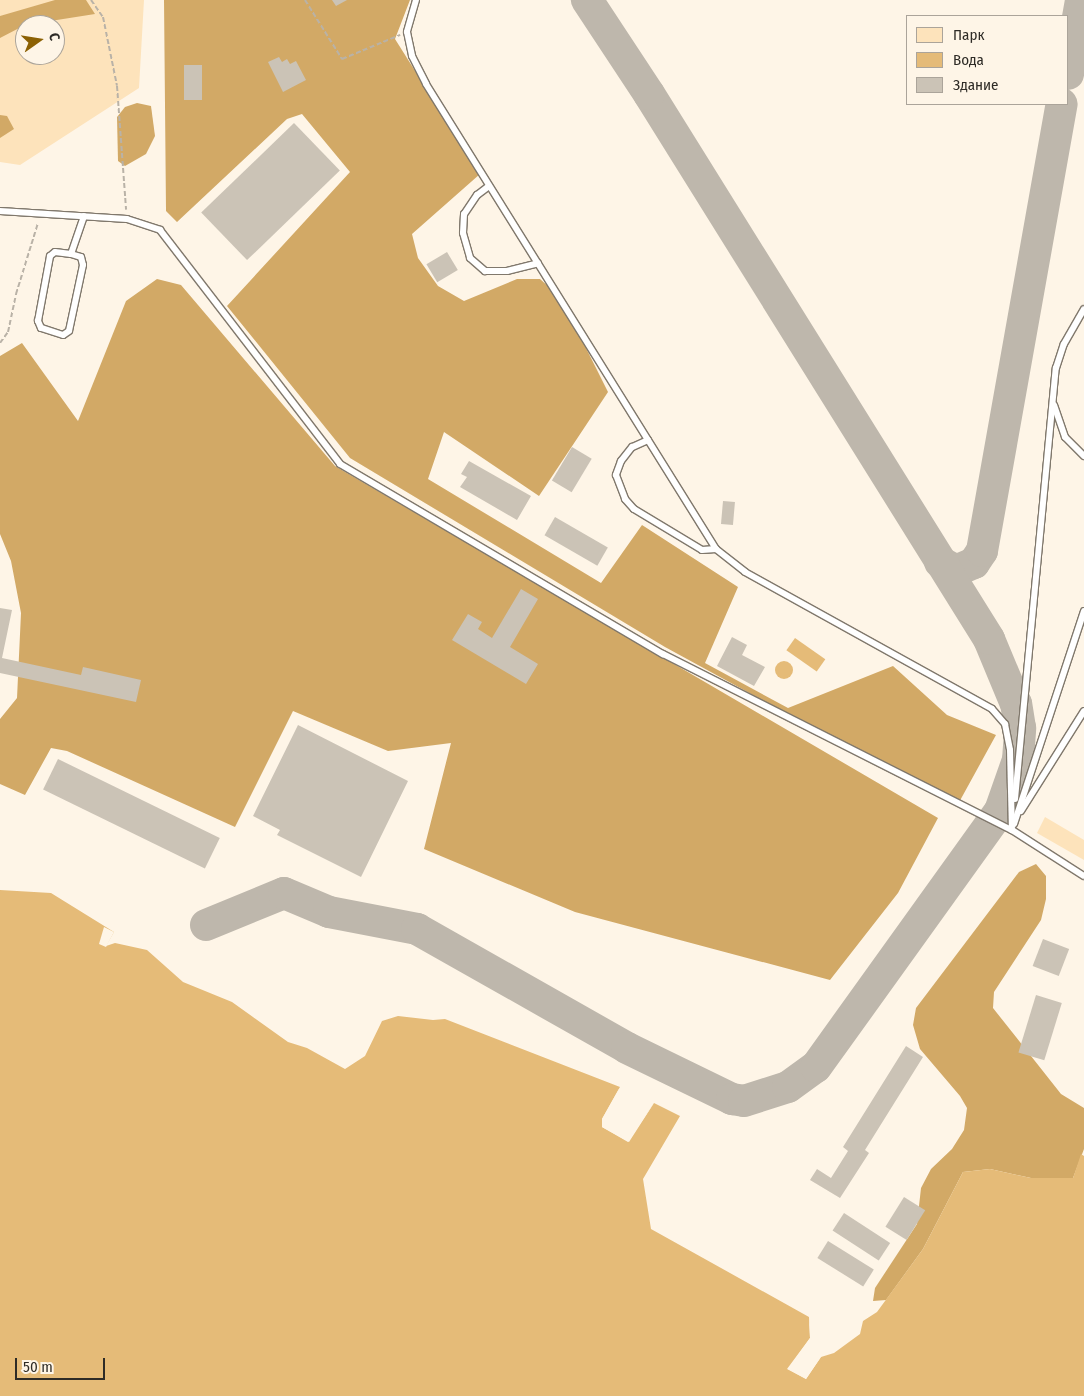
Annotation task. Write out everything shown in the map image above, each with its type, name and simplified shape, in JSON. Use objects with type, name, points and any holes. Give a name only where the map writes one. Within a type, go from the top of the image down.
[{"type":"lane","points":[[416,0],[408,32],[412,56],[426,84],[716,549],[745,572],[992,709],[1005,724],[1010,750],[1012,830]]},
{"type":"lane","points":[[489,186],[477,195],[464,214],[463,233],[470,258],[485,271],[507,271],[538,263]]},
{"type":"lane","points":[[0,211],[127,219],[160,230],[340,464],[663,654],[1012,830],[1084,876]]},
{"type":"lane","points":[[71,254],[84,216]]},
{"type":"lane","points":[[55,252],[71,254],[81,257],[83,265],[69,331],[63,335],[41,328],[38,321],[50,256],[55,252]]},
{"type":"lane","points":[[1012,830],[1056,368],[1064,344],[1084,309]]},
{"type":"lane","points":[[1053,402],[1065,436],[1084,456]]},
{"type":"lane","points":[[648,440],[632,447],[620,461],[616,475],[624,499],[634,509],[702,550],[716,549]]},
{"type":"lane","points":[[1012,830],[1084,611]]},
{"type":"lane","points":[[1012,830],[1029,797],[1084,712]]},
{"type":"path","points":[[91,0],[103,17],[117,86],[127,219]]},
{"type":"path","points":[[306,0],[342,59],[408,32]]},
{"type":"path","points":[[0,343],[8,332],[16,294],[41,213]]},
{"type":"green space","points":[[0,0],[144,0],[139,88],[20,165],[0,162]]},
{"type":"green space","points":[[1045,817],[1084,840],[1084,860],[1037,833]]},
{"type":"shaded area","points":[[55,0],[86,0],[95,14],[65,19],[65,15],[15,15],[15,30],[0,38],[0,16]]},
{"type":"shaded area","points":[[164,0],[410,0],[395,39],[480,174],[412,234],[418,258],[438,286],[464,301],[517,279],[540,279],[561,298],[608,392],[539,496],[444,432],[428,479],[601,583],[642,525],[738,587],[705,663],[788,708],[893,666],[947,715],[996,735],[957,806],[665,647],[350,458],[227,306],[350,172],[302,114],[287,119],[177,222],[166,211]]},
{"type":"shaded area","points":[[137,103],[151,106],[155,136],[146,154],[125,166],[118,161],[117,117],[125,107]]},
{"type":"shaded area","points":[[0,115],[7,116],[14,129],[0,138]]},
{"type":"shaded area","points":[[157,279],[181,285],[335,466],[938,818],[898,893],[830,980],[575,912],[424,849],[451,743],[388,751],[293,711],[235,827],[67,751],[51,748],[25,795],[0,784],[0,719],[17,698],[21,613],[11,561],[0,534],[0,356],[22,343],[78,421],[126,301]]},
{"type":"shaded area","points":[[1036,864],[1046,876],[1046,899],[1041,920],[994,992],[993,1008],[1061,1094],[1084,1108],[1084,1149],[1073,1178],[1031,1178],[990,1169],[963,1172],[923,1249],[886,1300],[873,1301],[875,1288],[917,1224],[921,1188],[931,1169],[952,1149],[964,1130],[967,1108],[960,1096],[920,1049],[913,1025],[916,1008],[1019,872]]},
{"type":"water","points":[[795,638],[825,659],[817,672],[786,650]]},
{"type":"water","points":[[784,661],[790,664],[793,670],[790,676],[784,679],[778,676],[775,670],[778,664]]},
{"type":"water","points":[[0,890],[51,893],[114,932],[106,946],[115,943],[147,950],[183,982],[232,1002],[288,1042],[307,1048],[345,1069],[365,1056],[382,1021],[398,1016],[433,1020],[445,1019],[620,1087],[602,1119],[602,1127],[628,1142],[654,1103],[680,1116],[643,1179],[651,1229],[809,1317],[810,1338],[788,1369],[806,1379],[821,1357],[834,1353],[860,1334],[863,1321],[877,1312],[923,1249],[963,1172],[990,1169],[1031,1178],[1073,1178],[1081,1154],[1084,1156],[1084,1396],[0,1396]]},
{"type":"pier","points":[[104,927],[114,932],[106,947],[99,944]]},
{"type":"pier","points":[[620,1087],[604,1126],[628,1139],[654,1103],[629,1142],[602,1127],[602,1119]]},
{"type":"pier","points":[[809,1317],[812,1339],[791,1368],[805,1376],[823,1354],[806,1379],[787,1369],[810,1338]]},
{"type":"building","points":[[332,0],[347,0],[336,6]]},
{"type":"building","points":[[279,57],[282,62],[287,59],[290,64],[296,61],[306,80],[283,92],[268,62]]},
{"type":"building","points":[[184,65],[202,65],[202,100],[184,100]]},
{"type":"building","points":[[294,123],[340,170],[247,260],[201,213]]},
{"type":"building","points":[[447,252],[458,270],[437,282],[426,264]]},
{"type":"building","points":[[572,447],[592,459],[572,492],[552,480]]},
{"type":"building","points":[[469,461],[531,496],[517,520],[460,487],[467,477],[461,474]]},
{"type":"building","points":[[723,501],[735,502],[733,525],[721,524]]},
{"type":"building","points":[[555,517],[608,548],[597,566],[544,535]]},
{"type":"building","points":[[521,589],[538,599],[510,647],[538,664],[526,684],[452,640],[468,614],[482,622],[478,629],[492,638]]},
{"type":"building","points":[[0,608],[12,610],[2,658],[81,675],[83,667],[141,680],[136,702],[0,673]]},
{"type":"building","points":[[732,637],[747,645],[742,655],[765,667],[754,686],[717,666]]},
{"type":"building","points":[[298,725],[408,781],[361,877],[277,835],[280,830],[253,816]]},
{"type":"building","points":[[58,759],[220,838],[205,868],[43,790]]},
{"type":"building","points":[[1043,939],[1069,949],[1059,976],[1033,966]]},
{"type":"building","points":[[1036,995],[1062,1003],[1044,1060],[1018,1052]]},
{"type":"building","points":[[906,1046],[923,1057],[865,1150],[869,1153],[840,1198],[810,1180],[817,1169],[831,1178],[848,1151],[843,1147]]},
{"type":"building","points":[[904,1197],[925,1210],[907,1240],[885,1227]]},
{"type":"building","points":[[844,1213],[890,1243],[879,1261],[833,1231]]},
{"type":"building","points":[[828,1241],[874,1270],[863,1287],[817,1258]]},
{"type":"taxiway","points":[[206,925],[284,893],[329,912],[417,929],[627,1048],[732,1099],[744,1101],[788,1087],[816,1067],[1000,811],[1018,760],[1020,728],[1016,704],[989,639],[649,94],[587,0]]},
{"type":"taxiway","points":[[1069,68],[1081,0]]},
{"type":"taxiway","points":[[940,562],[953,569],[960,569],[974,563],[982,551],[1062,105]]}]
